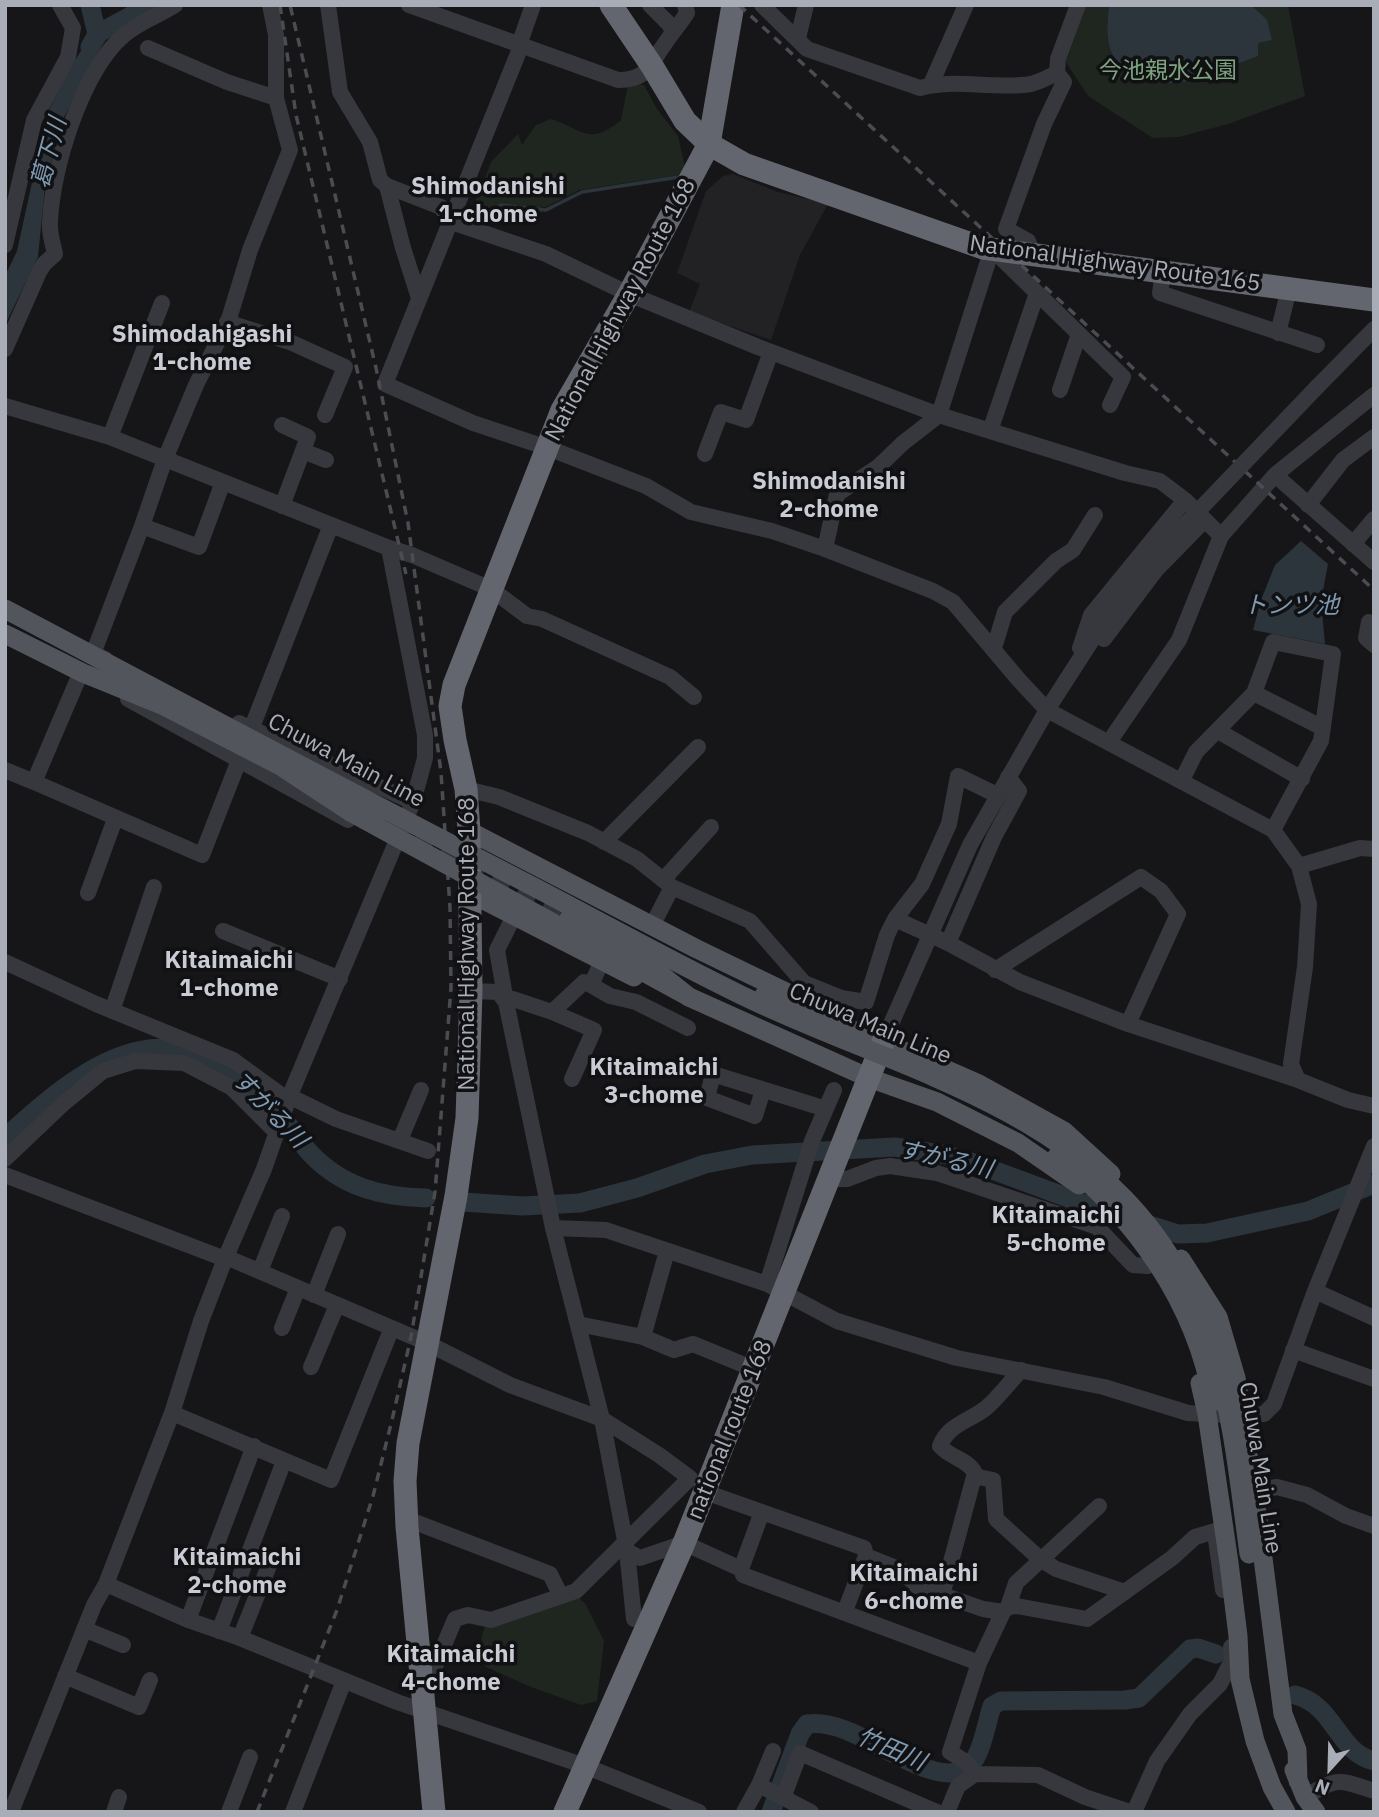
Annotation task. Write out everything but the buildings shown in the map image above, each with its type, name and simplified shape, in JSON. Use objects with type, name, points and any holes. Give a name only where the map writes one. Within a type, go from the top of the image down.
[{"type":"highway","name":"National Highway Route 165","points":[[611,5],[685,121],[709,144],[744,164],[970,245],[1374,300]]},
{"type":"highway","name":"National Highway Route 168","points":[[435,1812],[405,1481],[408,1443],[465,1147],[471,991],[469,831],[467,789],[450,706],[454,685],[562,410],[629,294],[709,144],[733,5]]},
{"type":"highway","points":[[668,93],[676,100],[695,103],[703,100],[719,81]]},
{"type":"highway","name":"national route 168","points":[[565,1812],[684,1544],[754,1369],[776,1289],[833,1172],[883,1042]]},
{"type":"main road","points":[[5,606],[93,654],[313,783]]},
{"type":"main road","name":"Chuwa Main Line","points":[[5,606],[282,762]]},
{"type":"main road","name":"Chuwa Main Line","points":[[5,622],[744,996],[1019,1118],[1068,1148],[1109,1182],[1140,1215],[1173,1261],[1193,1296],[1211,1338],[1223,1382],[1236,1455],[1259,1710],[1267,1744],[1284,1786],[1305,1800]]},
{"type":"main road","points":[[5,634],[80,672],[164,706],[371,806]]},
{"type":"main road","points":[[282,762],[376,793],[514,864],[701,967]]},
{"type":"main road","points":[[282,762],[352,813],[690,997],[869,1079],[937,1102],[1018,1143],[1071,1178],[1104,1206],[1148,1266],[1175,1312],[1196,1368],[1207,1414],[1231,1576],[1240,1679],[1255,1741],[1272,1787],[1286,1812]]},
{"type":"main road","points":[[469,831],[652,926],[813,1005],[854,1030]]},
{"type":"main road","points":[[470,893],[775,1050],[829,1061]]},
{"type":"main road","points":[[690,997],[629,949],[574,914],[648,948],[701,967],[979,1084],[1064,1131],[1151,1216],[1218,1317],[1236,1378],[1254,1491],[1280,1701],[1297,1750],[1305,1800]]},
{"type":"main road","name":"Chuwa Main Line","points":[[1243,1555],[1271,1695],[1282,1737],[1305,1800]]},
{"type":"street","points":[[5,245],[12,185],[34,120],[68,57],[73,28],[60,5]]},
{"type":"street","points":[[5,349],[39,272],[55,254],[50,223],[57,180],[67,136],[93,74],[106,54],[123,36],[175,5]]},
{"type":"street","points":[[93,654],[165,460],[196,385],[228,322],[250,250],[290,150],[276,98],[276,36],[270,5]]},
{"type":"street","points":[[328,5],[340,92],[370,142],[380,180],[387,186],[441,207],[451,222],[547,254],[629,294],[771,352],[939,415],[1125,473],[1160,481],[1185,500],[1221,536]]},
{"type":"street","points":[[409,5],[618,80],[631,80],[652,66],[687,13],[685,5]]},
{"type":"street","points":[[533,5],[451,222],[385,384],[473,423],[548,448],[646,486],[691,512],[772,531],[933,591],[953,602],[1019,680],[1051,704],[1109,742],[1273,830],[1299,866],[1309,904],[1305,967],[1291,1064],[1298,1080]]},
{"type":"street","points":[[650,5],[669,24],[673,33]]},
{"type":"street","points":[[762,5],[807,49],[920,88],[932,84],[988,86],[1033,83],[1057,73]]},
{"type":"street","points":[[798,38],[806,5]]},
{"type":"street","points":[[932,84],[966,5]]},
{"type":"street","points":[[1033,254],[1028,241],[1006,229],[1044,124],[1064,82],[1057,73],[1059,59],[1078,5]]},
{"type":"street","points":[[148,48],[227,82],[276,98]]},
{"type":"street","points":[[387,186],[419,298]]},
{"type":"street","points":[[825,549],[837,495],[878,467],[939,415],[992,249],[1123,377],[1110,405]]},
{"type":"street","points":[[1163,273],[1160,293],[1317,345]]},
{"type":"street","points":[[1278,333],[1289,289]]},
{"type":"street","points":[[990,431],[1037,293]]},
{"type":"street","points":[[110,437],[162,303]]},
{"type":"street","points":[[228,322],[290,342],[345,367],[325,415]]},
{"type":"street","points":[[883,1042],[970,845],[1051,704],[1105,620],[1156,555],[1374,328]]},
{"type":"street","points":[[1060,390],[1079,334]]},
{"type":"street","points":[[705,454],[721,412],[746,420],[771,352]]},
{"type":"street","points":[[1109,742],[1179,640],[1221,536],[1275,475],[1374,395]]},
{"type":"street","points":[[5,406],[110,437],[412,555],[491,589],[527,616],[542,619],[670,677],[694,697]]},
{"type":"street","points":[[282,425],[308,437],[282,506]]},
{"type":"street","points":[[1308,505],[1343,460],[1374,437]]},
{"type":"street","points":[[303,451],[326,460]]},
{"type":"street","points":[[1275,475],[1374,562]]},
{"type":"street","points":[[142,526],[199,547],[223,482]]},
{"type":"street","points":[[1073,670],[1091,615],[1185,500]]},
{"type":"street","points":[[994,648],[1004,612],[1056,561],[1073,550],[1095,515]]},
{"type":"street","points":[[1353,544],[1374,519]]},
{"type":"street","points":[[1051,704],[1077,681],[1110,631],[1156,570],[1204,521]]},
{"type":"street","points":[[5,770],[202,855],[331,525]]},
{"type":"street","points":[[11,1812],[84,1629],[106,1584],[172,1413],[201,1321],[264,1169],[276,1129],[414,802],[425,758],[425,736],[389,548]]},
{"type":"street","points":[[1369,622],[1366,638],[1374,645]]},
{"type":"street","points":[[1182,780],[1196,752],[1254,693],[1273,642],[1333,653],[1321,741],[1273,830]]},
{"type":"street","points":[[34,782],[80,672]]},
{"type":"street","points":[[1254,693],[1323,728]]},
{"type":"street","points":[[1218,731],[1302,779]]},
{"type":"street","points":[[245,745],[414,802]]},
{"type":"street","points":[[245,745],[396,846]]},
{"type":"street","points":[[604,842],[698,747]]},
{"type":"street","points":[[467,789],[499,796],[637,859],[668,883],[750,921],[804,983],[841,998],[866,1002],[887,935],[900,922],[922,884],[949,824],[958,776],[997,795]]},
{"type":"street","points":[[948,943],[995,836],[1019,790],[1008,777]]},
{"type":"street","points":[[88,893],[116,819]]},
{"type":"street","points":[[652,926],[668,883],[711,827]]},
{"type":"street","points":[[1299,866],[1360,848],[1374,849]]},
{"type":"street","points":[[995,970],[1141,877],[1161,891],[1178,914],[1128,1024]]},
{"type":"street","points":[[113,1011],[154,887]]},
{"type":"street","points":[[514,916],[497,950],[553,1228],[602,1419],[626,1545],[634,1619]]},
{"type":"street","points":[[900,922],[948,943],[1020,982],[1128,1024],[1298,1080],[1348,1100],[1374,1106]]},
{"type":"street","points":[[223,931],[340,979]]},
{"type":"street","points":[[592,985],[601,961]]},
{"type":"street","points":[[5,962],[113,1011],[233,1060],[287,1102],[428,1151]]},
{"type":"street","points":[[552,1012],[584,982],[610,996],[636,1002],[688,1028]]},
{"type":"street","points":[[471,991],[498,992],[506,1002]]},
{"type":"street","points":[[506,1002],[513,999],[594,1030],[572,1079]]},
{"type":"street","points":[[5,1159],[64,1103],[103,1072],[135,1060],[184,1063],[232,1088],[276,1129]]},
{"type":"street","points":[[400,1140],[421,1090]]},
{"type":"street","points":[[764,1090],[826,1109]]},
{"type":"street","points":[[776,1289],[812,1141],[834,1090]]},
{"type":"street","points":[[553,1228],[606,1230],[776,1289],[837,1321],[957,1358],[1104,1387],[1188,1413],[1242,1416],[1264,1413],[1274,1404],[1315,1291],[1374,1146]]},
{"type":"street","points":[[833,1172],[847,1179],[876,1168],[890,1167],[937,1173],[1097,1227],[1133,1265],[1148,1266]]},
{"type":"street","points":[[5,1175],[260,1271],[427,1343],[510,1385],[602,1419],[690,1478],[626,1545],[576,1591],[491,1620],[468,1615],[455,1619],[431,1676],[423,1686]]},
{"type":"street","points":[[260,1271],[282,1216]]},
{"type":"street","points":[[314,1295],[338,1234]]},
{"type":"street","points":[[643,1336],[667,1251]]},
{"type":"street","points":[[282,1328],[298,1288]]},
{"type":"street","points":[[1315,1291],[1374,1318]]},
{"type":"street","points":[[311,1367],[337,1305]]},
{"type":"street","points":[[578,1324],[643,1336],[674,1349],[693,1344],[754,1369]]},
{"type":"street","points":[[172,1413],[331,1480],[391,1329]]},
{"type":"street","points":[[1293,1350],[1374,1379]]},
{"type":"street","points":[[942,1595],[974,1476],[971,1465],[945,1452],[940,1446],[943,1437],[958,1424],[985,1409],[1021,1370]]},
{"type":"street","points":[[947,1812],[958,1786],[975,1774],[1038,1775],[1081,1804],[1132,1812],[1164,1752],[1189,1714],[1220,1684],[1233,1660],[1200,1426],[1207,1414]]},
{"type":"street","points":[[188,1620],[254,1446]]},
{"type":"street","points":[[219,1631],[284,1461]]},
{"type":"street","points":[[974,1476],[993,1480],[996,1519],[1040,1559],[1056,1569],[1125,1592]]},
{"type":"street","points":[[1254,1491],[1277,1487],[1307,1495],[1346,1516],[1374,1527]]},
{"type":"street","points":[[705,1492],[864,1549],[866,1556],[845,1611]]},
{"type":"street","points":[[975,1774],[966,1762],[950,1752],[979,1663],[1017,1583],[1099,1506]]},
{"type":"street","points":[[762,1511],[741,1569],[743,1575],[979,1663]]},
{"type":"street","points":[[407,1518],[550,1574],[561,1596]]},
{"type":"street","points":[[866,1556],[901,1570],[917,1586],[984,1609],[1033,1608],[1087,1619],[1172,1558],[1195,1537],[1215,1531]]},
{"type":"street","points":[[626,1545],[640,1558],[684,1544],[741,1569]]},
{"type":"street","points":[[240,1639],[272,1558]]},
{"type":"street","points":[[106,1584],[188,1620],[344,1681],[585,1766],[699,1812]]},
{"type":"street","points":[[84,1629],[123,1645]]},
{"type":"street","points":[[65,1676],[139,1707],[150,1680]]},
{"type":"street","points":[[1220,1684],[1240,1679]]},
{"type":"street","points":[[293,1812],[344,1681]]},
{"type":"street","points":[[744,1812],[773,1751]]},
{"type":"street","points":[[783,1798],[800,1753],[937,1812]]},
{"type":"street","points":[[229,1812],[250,1757]]},
{"type":"street","points":[[1305,1800],[1331,1782],[1339,1780],[1374,1791]]},
{"type":"street","points":[[759,1785],[811,1812]]},
{"type":"shaded area","points":[[733,174],[778,192],[828,204],[800,255],[771,340],[689,312],[700,284],[677,273],[706,191],[723,176]]},
{"type":"green space","name":"今池親水公園","points":[[1086,5],[1288,5],[1305,96],[1228,124],[1179,137],[1153,138],[1088,96],[1066,62]]},
{"type":"green space","points":[[628,84],[644,85],[657,109],[678,136],[685,167],[680,175],[579,190],[546,207],[540,207],[542,213],[499,208],[474,224],[465,222],[491,162],[518,134],[522,145],[536,125],[551,119],[586,133],[601,133],[621,120]]},
{"type":"green space","points":[[576,1594],[586,1605],[604,1641],[597,1701],[581,1705],[486,1667],[482,1636],[491,1620]]},
{"type":"water","points":[[1109,5],[1251,5],[1267,20],[1272,40],[1258,43],[1258,56],[1205,76],[1177,83],[1153,81],[1131,73],[1115,58],[1108,38]]},
{"type":"water","points":[[105,23],[108,36],[61,123],[45,186],[38,257],[5,325],[5,276],[17,251],[47,114],[89,38],[90,25]]},
{"type":"water","name":"トンツ池","points":[[1301,541],[1328,564],[1321,601],[1325,644],[1253,630],[1275,565]]},
{"type":"waterway","name":"葛下川","points":[[90,5],[97,34],[90,47]]},
{"type":"waterway","points":[[97,34],[151,5]]},
{"type":"waterway","points":[[464,216],[478,221],[501,205],[546,210],[582,192],[679,177]]},
{"type":"waterway","name":"すがる川","points":[[5,1138],[72,1082],[105,1063],[138,1051],[171,1048],[205,1056],[240,1077],[277,1111],[310,1153],[335,1174],[363,1188],[378,1192],[426,1198]]},
{"type":"waterway","name":"すがる川","points":[[463,1202],[522,1206],[580,1203],[637,1188],[705,1164],[752,1155],[895,1147],[947,1155],[974,1163],[1090,1206],[1178,1234],[1207,1233],[1308,1211],[1374,1184]]},
{"type":"waterway","name":"竹田川","points":[[771,1812],[800,1734],[807,1724],[824,1724],[842,1729],[914,1764],[953,1773],[974,1760],[992,1706],[1001,1701],[1139,1698],[1190,1649],[1198,1648],[1216,1654]]},
{"type":"waterway","name":"竹田川","points":[[1295,1695],[1319,1708],[1352,1748],[1374,1761]]},
{"type":"tunnel","points":[[390,823],[569,918]]},
{"type":"railway","points":[[280,5],[296,115],[406,574]]},
{"type":"railway","points":[[257,1812],[337,1610],[373,1496],[392,1420],[411,1337],[435,1192],[451,988],[450,908],[441,772],[408,523],[376,368],[290,5]]},
{"type":"railway","points":[[739,5],[1374,590]]},
{"type":"district","name":"Shimodanishi 1-chome","points":[[488,201]]},
{"type":"district","name":"Shimodahigashi 1-chome","points":[[202,349]]},
{"type":"district","name":"Shimodanishi 2-chome","points":[[829,496]]},
{"type":"district","name":"Kitaimaichi 1-chome","points":[[229,975]]},
{"type":"district","name":"Kitaimaichi 3-chome","points":[[654,1082]]},
{"type":"district","name":"Kitaimaichi 5-chome","points":[[1056,1230]]},
{"type":"district","name":"Kitaimaichi 2-chome","points":[[237,1572]]},
{"type":"district","name":"Kitaimaichi 6-chome","points":[[914,1588]]},
{"type":"district","name":"Kitaimaichi 4-chome","points":[[451,1669]]}]
